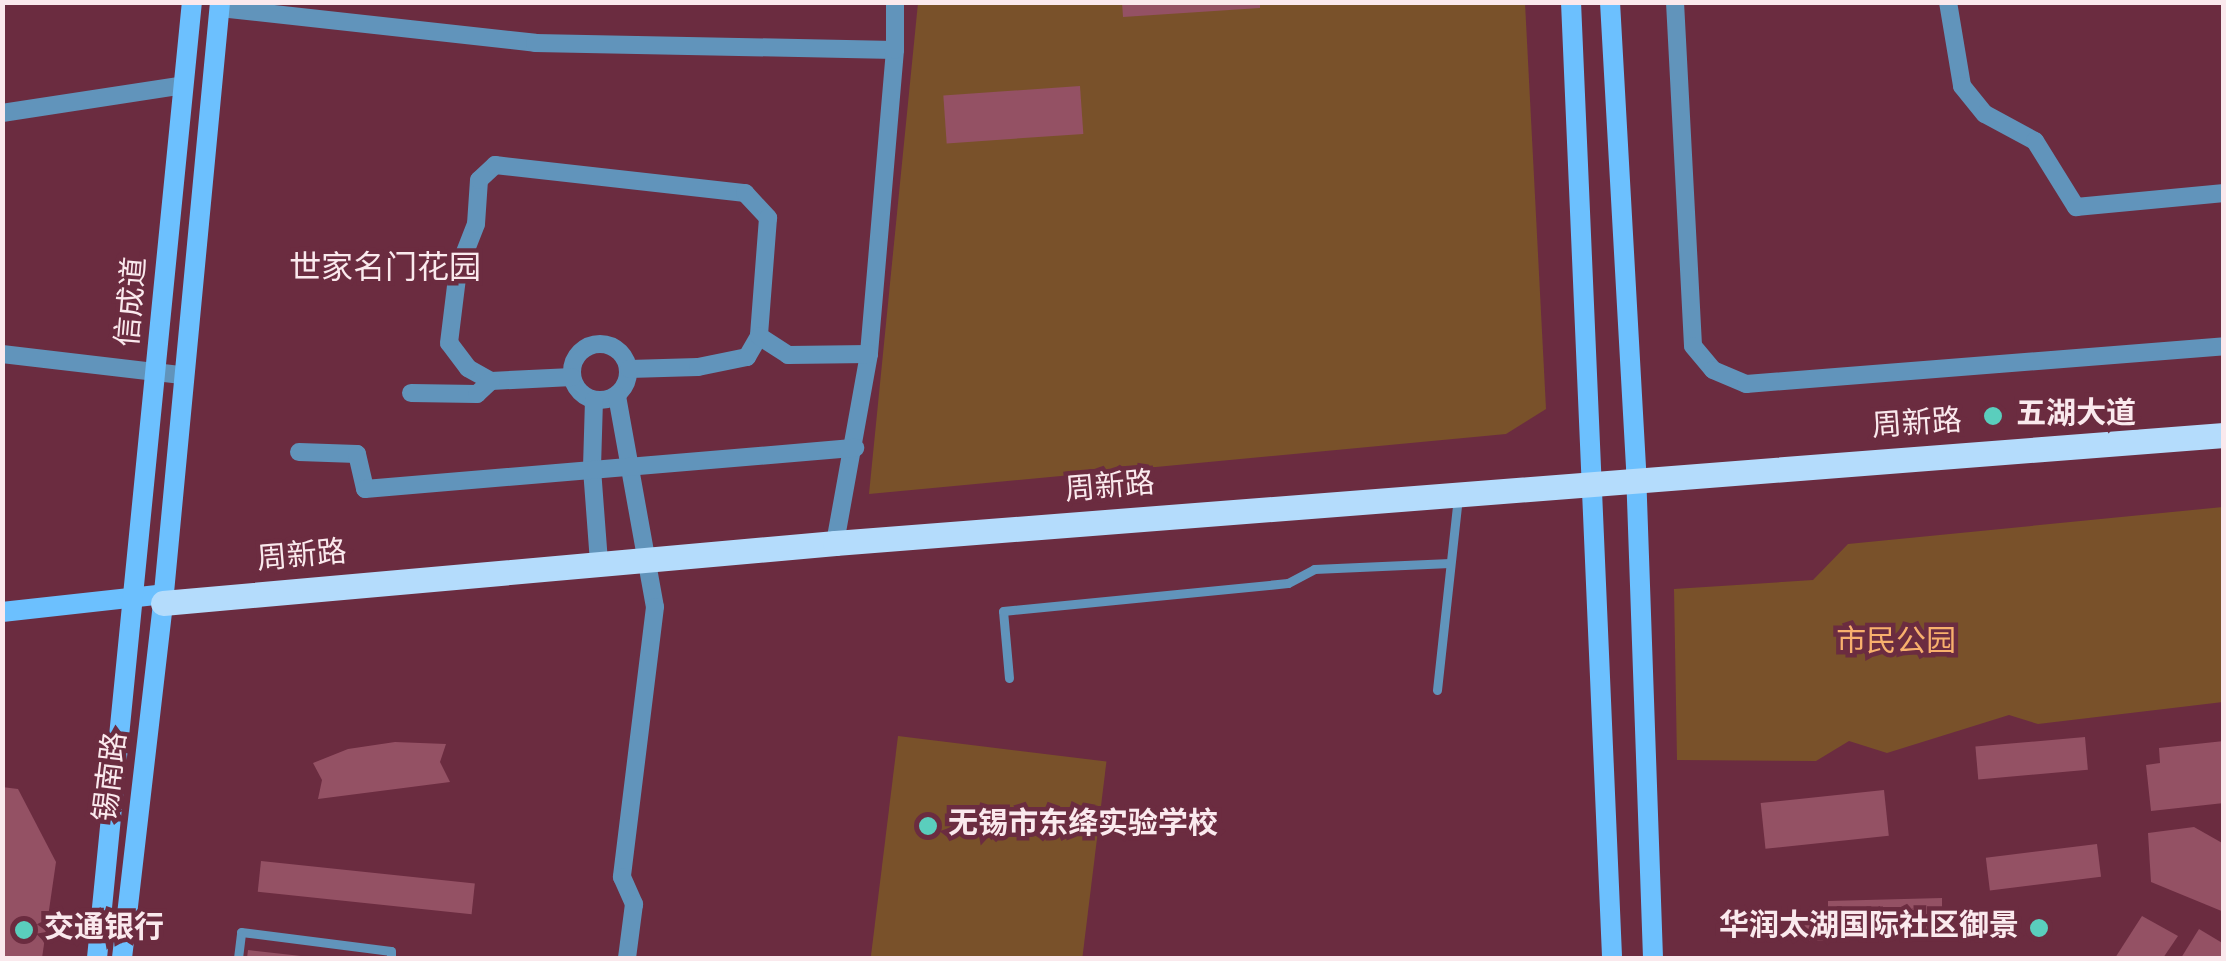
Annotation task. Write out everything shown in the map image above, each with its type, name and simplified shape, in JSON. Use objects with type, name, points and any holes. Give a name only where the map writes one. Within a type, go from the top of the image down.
[{"type":"main road","name":"信成道","points":[[133,602],[192,2]]},
{"type":"main road","points":[[1571,2],[1612,958]]},
{"type":"main road","points":[[1610,2],[1636,476],[1653,958]]},
{"type":"main road","name":"信成道","points":[[164,599],[182,375],[220,5]]},
{"type":"main road","name":"周新路","points":[[1636,476],[2224,424]]},
{"type":"main road","name":"周新路","points":[[2,612],[835,538],[2224,435]]},
{"type":"main road","name":"周新路","points":[[835,538],[1458,493],[1591,479]]},
{"type":"main road","name":"锡南路","points":[[122,958],[164,599]]},
{"type":"main road","name":"周新路","points":[[2,623],[133,602]]},
{"type":"main road","name":"锡南路","points":[[97,958],[133,602]]},
{"type":"street","points":[[835,538],[869,354],[895,2]]},
{"type":"street","points":[[1676,2],[1692,346],[1713,370],[1746,384],[2224,346]]},
{"type":"street","points":[[1948,2],[1962,86],[1986,114],[2035,141],[2076,207],[2224,192]]},
{"type":"street","points":[[220,5],[536,43],[894,50]]},
{"type":"street","points":[[2,112],[184,85]]},
{"type":"street","points":[[572,377],[492,381],[468,368],[449,343],[458,270],[476,224],[479,180],[495,166],[746,193],[768,218],[759,336],[748,357],[698,367],[629,368]]},
{"type":"street","points":[[759,336],[788,355],[869,354]]},
{"type":"street","points":[[600,344],[616,348],[629,368],[626,384],[617,396],[594,400],[580,392],[572,377],[578,354],[600,344]]},
{"type":"street","points":[[2,354],[182,375]]},
{"type":"street","points":[[410,393],[477,394],[492,381]]},
{"type":"street","points":[[617,396],[642,554],[655,607],[622,877],[634,904],[627,958]]},
{"type":"street","points":[[594,400],[592,469],[598,558]]},
{"type":"street","points":[[299,452],[358,454],[365,489],[854,448]]},
{"type":"lane","points":[[1437,690],[1458,493]]},
{"type":"lane","points":[[1009,678],[1003,611],[1288,582],[1314,569],[1450,563]]},
{"type":"lane","points":[[238,958],[241,932],[392,951],[391,958]]},
{"type":"green space","points":[[918,3],[1525,3],[1546,409],[1506,434],[869,494]]},
{"type":"green space","name":"市民公园","points":[[2223,507],[2223,702],[2038,724],[2009,715],[1887,753],[1849,741],[1816,761],[1677,760],[1674,589],[1813,580],[1848,544]]},
{"type":"green space","points":[[898,736],[1106,762],[1082,958],[871,958]]},
{"type":"building","points":[[1122,2],[1260,2],[1260,8],[1123,17]]},
{"type":"building","points":[[1080,86],[1083,134],[947,143],[943,96]]},
{"type":"building","points":[[2085,737],[2088,770],[1978,779],[1975,747]]},
{"type":"building","points":[[2224,741],[2224,803],[2151,811],[2146,765],[2160,763],[2159,748]]},
{"type":"building","points":[[395,742],[446,744],[440,762],[450,782],[318,799],[322,780],[313,763],[348,749]]},
{"type":"building","points":[[2,787],[18,789],[56,862],[42,958],[2,958]]},
{"type":"building","points":[[1884,790],[1889,836],[1765,849],[1761,803]]},
{"type":"building","points":[[2194,827],[2224,844],[2224,912],[2151,882],[2148,833]]},
{"type":"building","points":[[2097,844],[2101,877],[1990,890],[1986,858]]},
{"type":"building","points":[[261,861],[475,883],[472,914],[258,892]]},
{"type":"building","points":[[1942,898],[1942,912],[1951,912],[1952,936],[1804,941],[1803,915],[1828,914],[1828,901]]},
{"type":"building","points":[[2142,916],[2178,936],[2163,958],[2115,958]]},
{"type":"building","points":[[2199,929],[2224,944],[2224,958],[2181,958]]},
{"type":"building","points":[[248,950],[301,956],[301,958],[247,958]]},
{"type":"place","name":"五湖大道","points":[[1993,416]]},
{"type":"place","name":"无锡市东绛实验学校","points":[[928,826]]},
{"type":"place","name":"华润太湖国际社区·御景","points":[[2039,928]]},
{"type":"place","name":"交通银行","points":[[24,930]]},
{"type":"district","name":"世家名门花园","points":[[385,270]]}]
